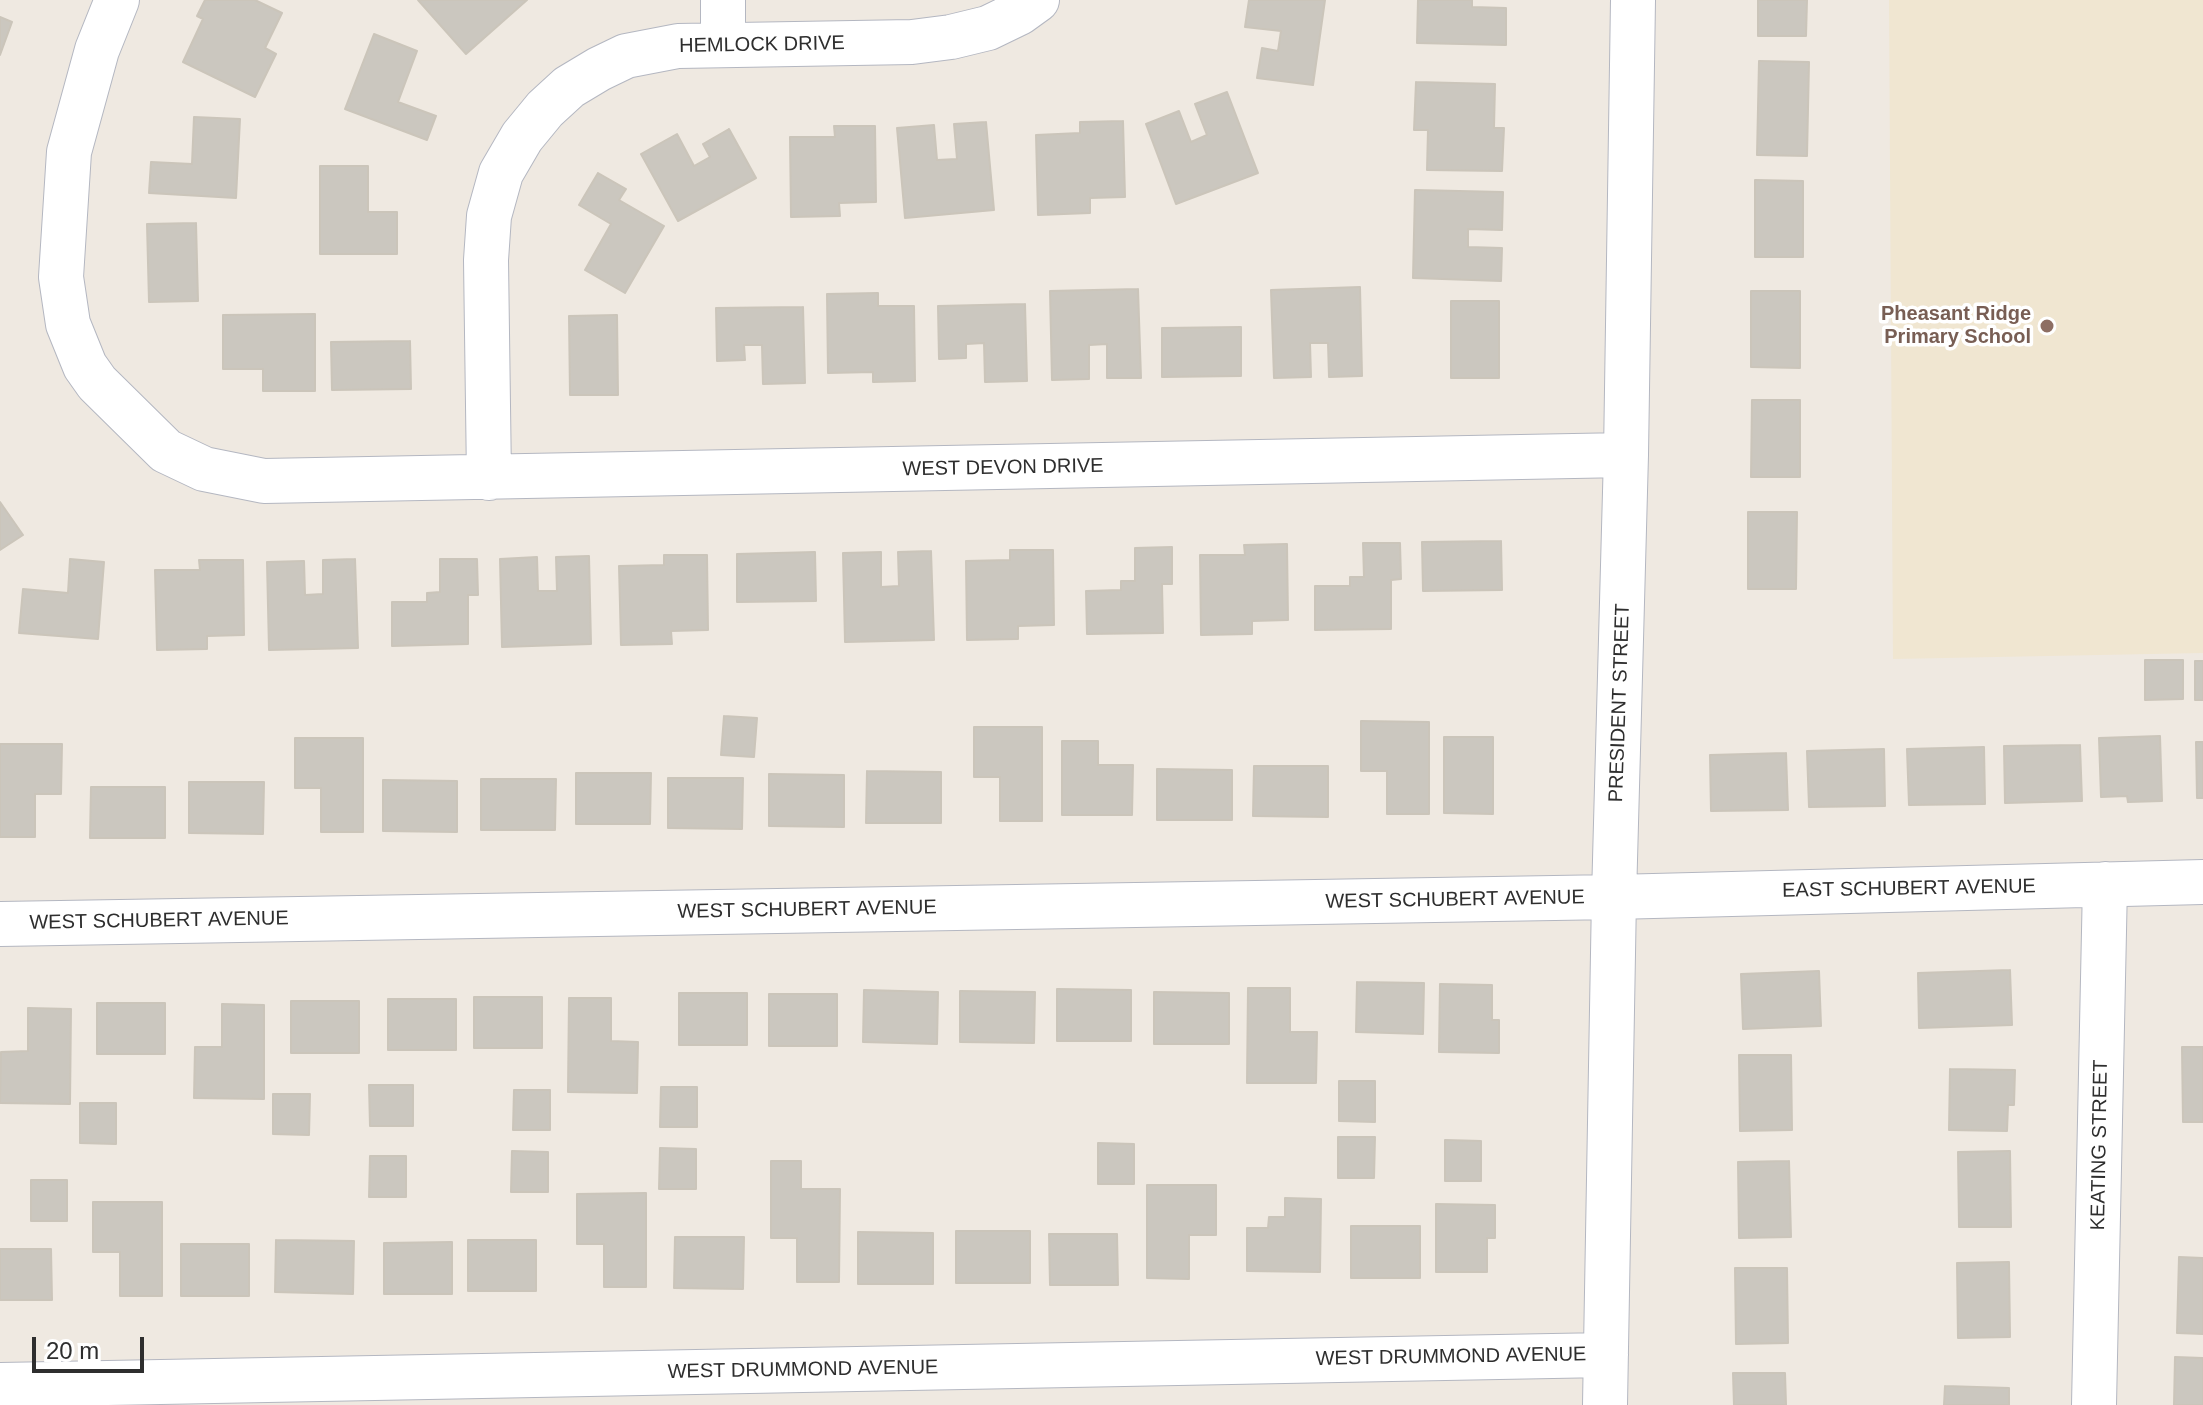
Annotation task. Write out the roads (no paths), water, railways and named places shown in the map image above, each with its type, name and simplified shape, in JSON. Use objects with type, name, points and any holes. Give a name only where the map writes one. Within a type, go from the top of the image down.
[{"type":"street","name":"WEST DEVON DRIVE","points":[[117,0],[97,50],[69,152],[61,277],[68,324],[85,366],[97,383],[166,451],[204,469],[264,481],[380,480],[1626,455]]},
{"type":"street","points":[[723,0],[723,44]]},
{"type":"street","name":"HEMLOCK DRIVE","points":[[489,478],[486,260],[489,216],[501,173],[522,137],[545,109],[569,87],[626,56],[665,48],[938,39],[988,28],[1037,0]]},
{"type":"street","name":"PRESIDENT STREET","points":[[1605,1405],[1633,0]]},
{"type":"street","name":"EAST SCHUBERT AVENUE","points":[[1614,897],[2203,882]]},
{"type":"street","name":"KEATING STREET","points":[[2094,1405],[2105,884]]},
{"type":"street","name":"WEST SCHUBERT AVENUE","points":[[0,924],[1614,897]]},
{"type":"street","name":"WEST DRUMMOND AVENUE","points":[[0,1385],[1606,1355]]},
{"type":"place","name":"Pheasant Ridge Primary School","points":[[2047,326]]}]
